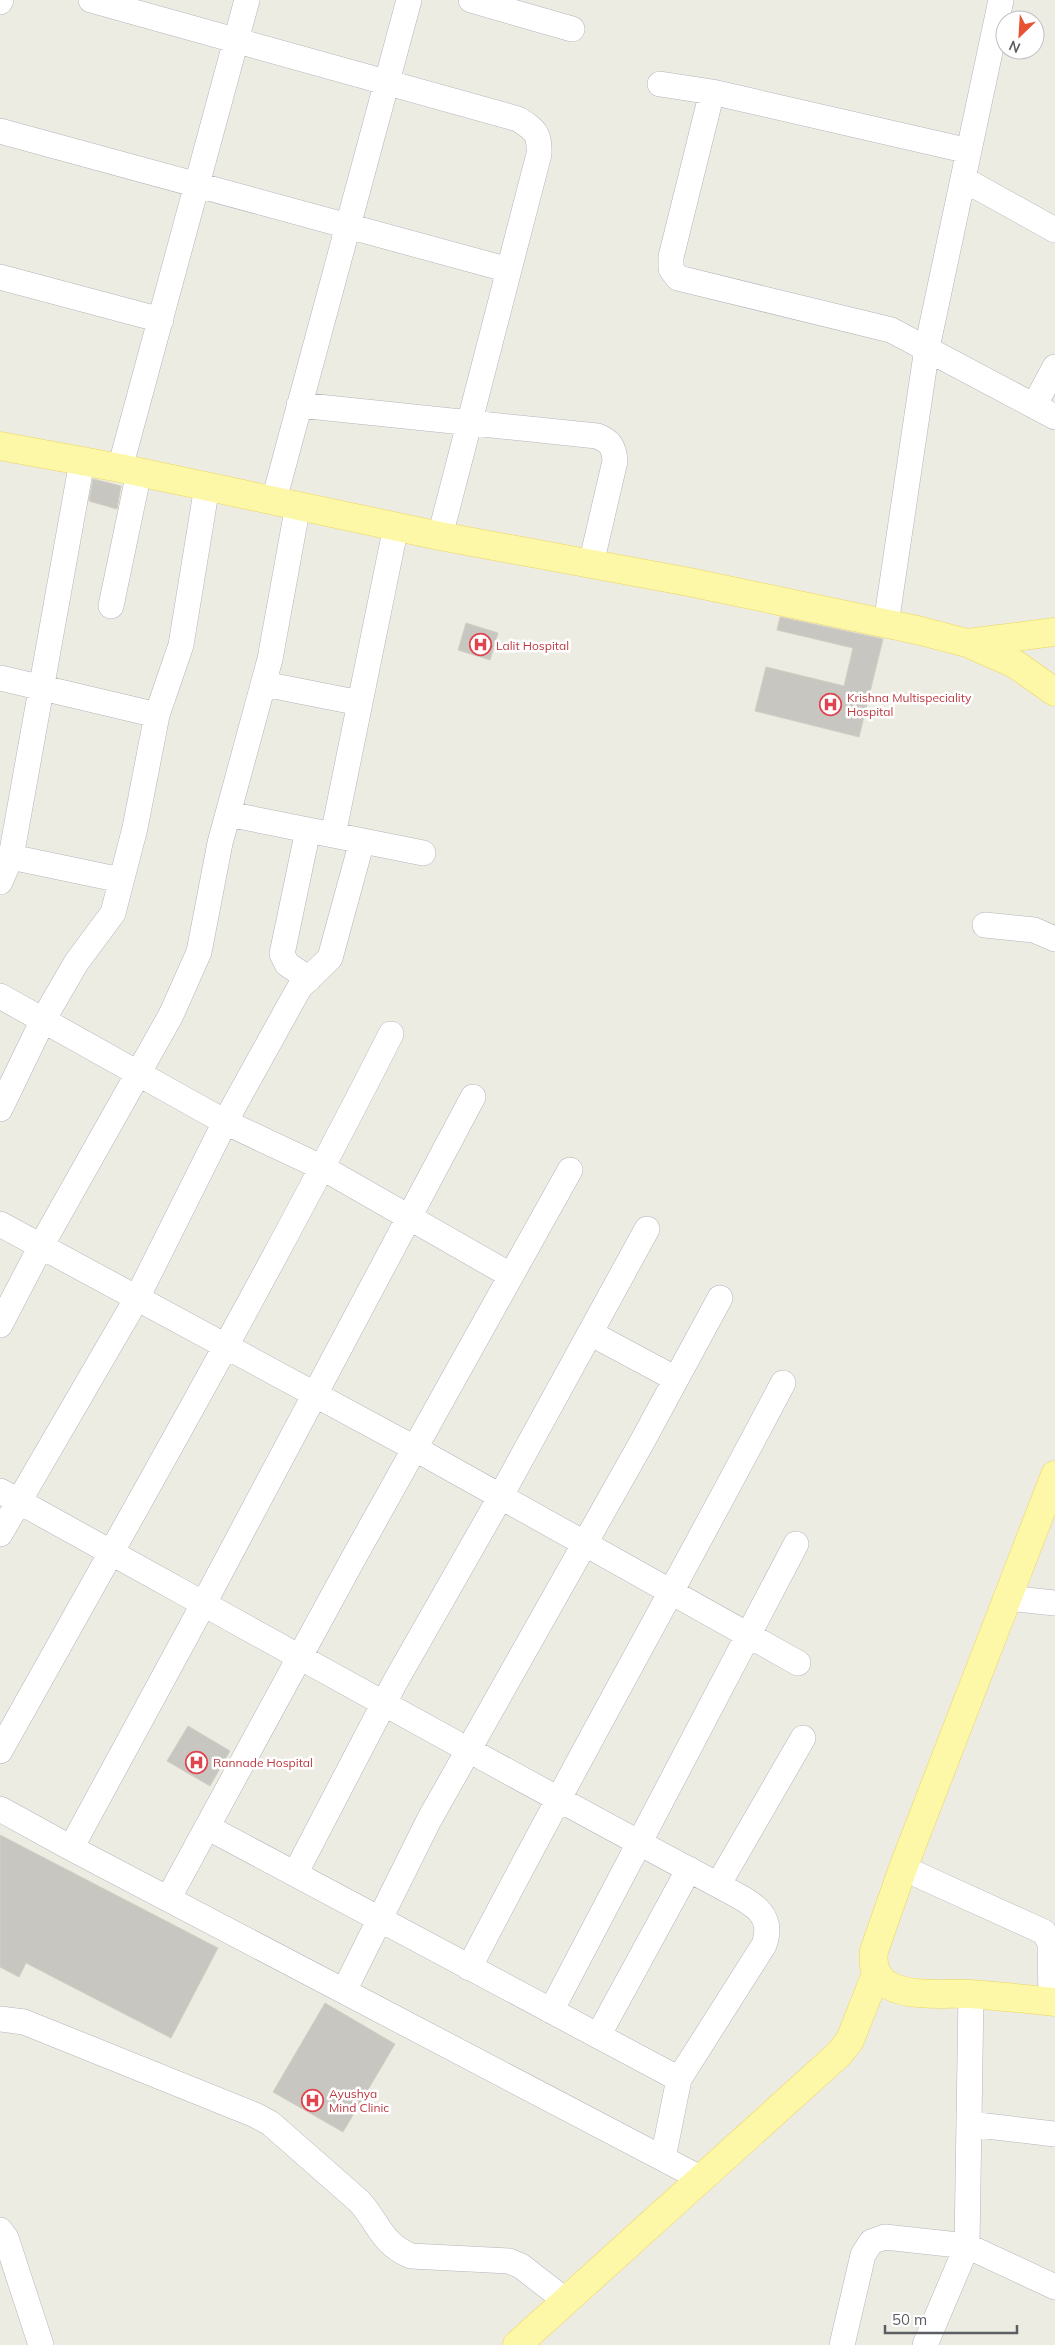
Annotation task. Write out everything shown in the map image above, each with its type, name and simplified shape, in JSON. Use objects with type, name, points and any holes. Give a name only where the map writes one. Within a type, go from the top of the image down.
[{"type":"main road","points":[[0,446],[130,470],[440,536],[688,582],[886,624],[967,643],[1015,664],[1055,692]]},
{"type":"main road","points":[[967,643],[1055,632]]},
{"type":"main road","points":[[1053,2002],[971,1994],[905,1992],[890,1986],[876,1974],[872,1962],[902,1868],[1055,1475]]},
{"type":"main road","points":[[517,2345],[839,2054],[850,2040],[876,1974]]},
{"type":"street","points":[[91,0],[518,119],[532,128],[540,140],[539,154],[440,536]]},
{"type":"street","points":[[111,606],[130,470],[161,320],[247,0]]},
{"type":"street","points":[[0,1326],[41,1246],[171,1014],[199,952],[228,814],[264,684],[299,405],[409,0]]},
{"type":"street","points":[[471,0],[572,29]]},
{"type":"street","points":[[886,624],[927,348],[1001,0]]},
{"type":"street","points":[[660,84],[712,92],[969,151]]},
{"type":"street","points":[[712,92],[671,257],[672,269],[678,278],[891,330],[1045,412],[1055,367]]},
{"type":"street","points":[[0,131],[509,270]]},
{"type":"street","points":[[963,179],[1055,230]]},
{"type":"street","points":[[0,277],[161,320]]},
{"type":"street","points":[[299,405],[597,436],[608,441],[615,450],[616,461],[591,564]]},
{"type":"street","points":[[0,882],[11,857],[82,461]]},
{"type":"street","points":[[0,1109],[43,1020],[76,963],[113,913],[135,828],[157,716],[181,645],[207,486]]},
{"type":"street","points":[[333,835],[396,526]]},
{"type":"street","points":[[0,678],[157,716]]},
{"type":"street","points":[[264,684],[360,703]]},
{"type":"street","points":[[228,814],[423,853]]},
{"type":"street","points":[[308,830],[282,954],[287,964],[309,979]]},
{"type":"street","points":[[0,1534],[9,1496],[136,1298],[225,1122],[300,987],[330,958],[335,948],[362,841]]},
{"type":"street","points":[[11,857],[121,880]]},
{"type":"street","points":[[985,925],[1034,930],[1055,939]]},
{"type":"street","points":[[0,996],[225,1122],[323,1168],[409,1219],[510,1275]]},
{"type":"street","points":[[0,1751],[226,1347],[323,1168],[391,1034]]},
{"type":"street","points":[[71,1848],[204,1603],[473,1097]]},
{"type":"street","points":[[168,1899],[414,1448],[570,1170]]},
{"type":"street","points":[[0,1224],[414,1448],[500,1498],[585,1543],[670,1593],[798,1663]]},
{"type":"street","points":[[295,1874],[384,1703],[500,1498],[647,1229]]},
{"type":"street","points":[[344,1991],[381,1921],[429,1820],[720,1298]]},
{"type":"street","points":[[590,1333],[676,1380]]},
{"type":"street","points":[[469,1968],[557,1798],[783,1383]]},
{"type":"street","points":[[9,1496],[300,1655],[468,1750],[718,1885],[759,1911],[765,1917],[769,1932],[764,1945],[679,2079],[663,2158]]},
{"type":"street","points":[[552,2011],[796,1544]]},
{"type":"street","points":[[1008,1598],[1055,1604]]},
{"type":"street","points":[[718,1885],[802,1738]]},
{"type":"street","points":[[0,1809],[700,2178]]},
{"type":"street","points":[[207,1826],[381,1921],[679,2079]]},
{"type":"street","points":[[902,1868],[1044,1932],[1050,1943],[1053,2002]]},
{"type":"street","points":[[598,2036],[689,1869]]},
{"type":"street","points":[[925,2345],[967,2246],[971,1994]]},
{"type":"street","points":[[0,2019],[24,2022],[255,2115],[270,2123],[360,2202],[370,2213],[387,2241],[398,2250],[411,2256],[509,2261],[520,2266],[566,2301]]},
{"type":"street","points":[[969,2124],[1055,2134]]},
{"type":"street","points":[[0,2230],[6,2238],[41,2345]]},
{"type":"street","points":[[842,2345],[863,2255],[871,2242],[885,2237],[967,2246],[1055,2287]]},
{"type":"building","points":[[93,479],[121,486],[117,509],[89,501]]},
{"type":"building","points":[[780,617],[883,639],[859,737],[755,711],[766,667],[844,686],[853,648],[777,630]]},
{"type":"building","points":[[466,623],[498,633],[490,660],[458,650]]},
{"type":"building","points":[[188,1726],[230,1751],[210,1786],[167,1761]]},
{"type":"building","points":[[0,1835],[218,1948],[171,2038],[26,1963],[19,1977],[0,1967]]},
{"type":"building","points":[[325,2003],[395,2044],[343,2132],[273,2092]]},
{"type":"place","name":"Lalit Hospital","points":[[480,645]]},
{"type":"place","name":"Krishna Multispeciality Hospital","points":[[831,704]]},
{"type":"place","name":"Rannade Hospital","points":[[197,1762]]},
{"type":"place","name":"Ayushya Mind Clinic","points":[[313,2100]]}]
